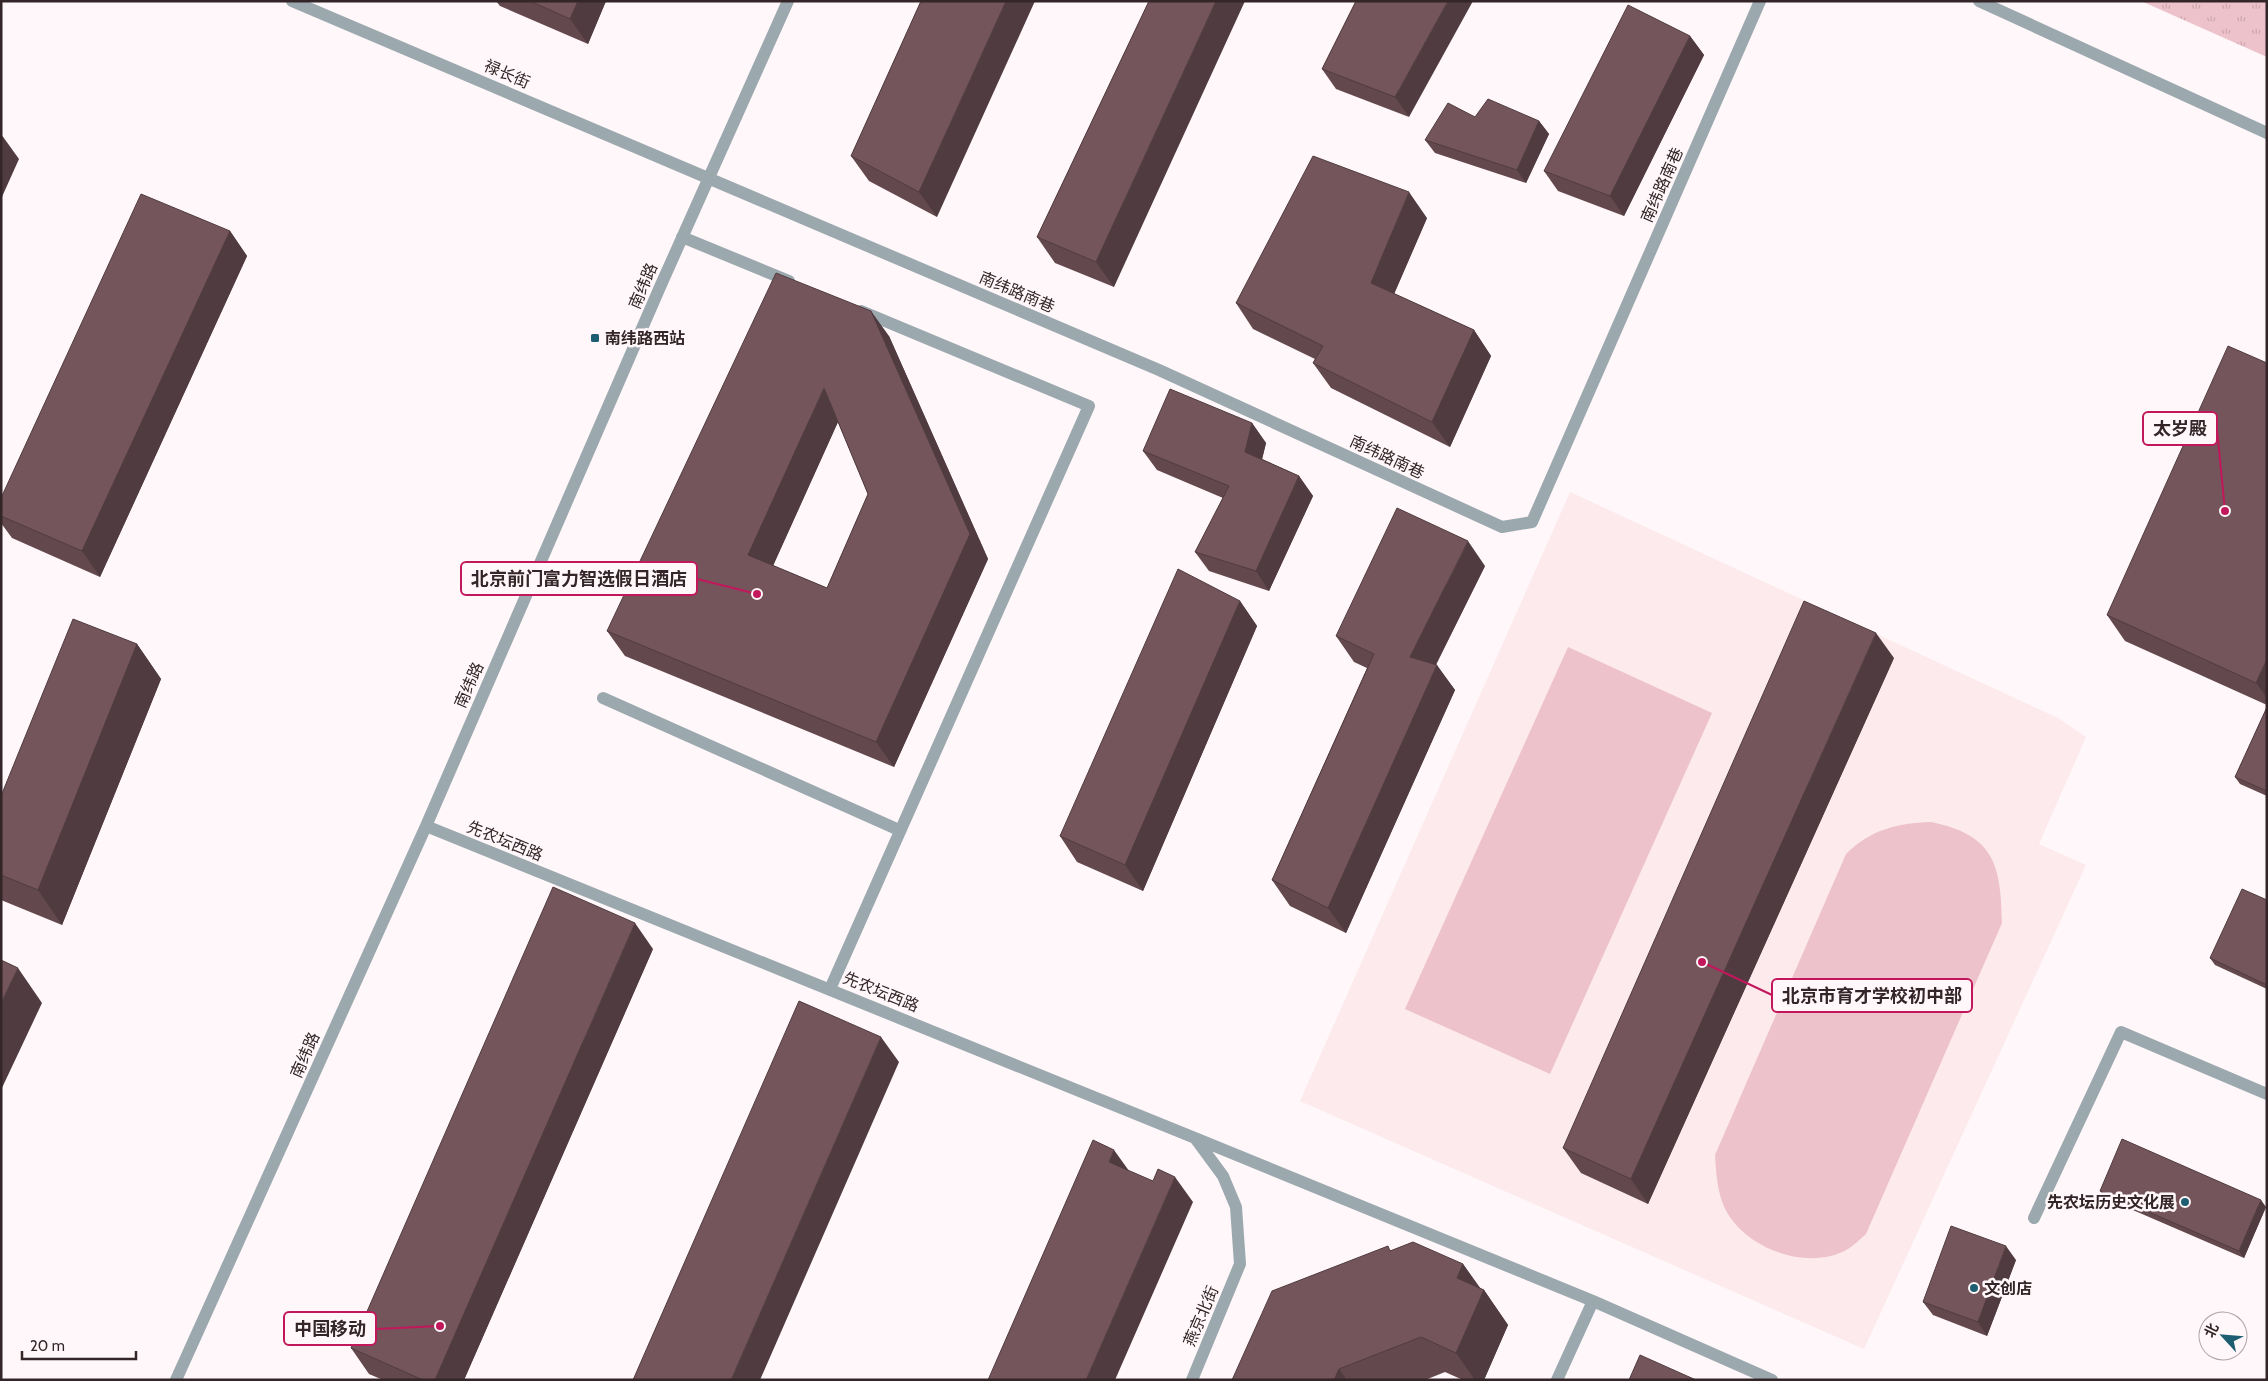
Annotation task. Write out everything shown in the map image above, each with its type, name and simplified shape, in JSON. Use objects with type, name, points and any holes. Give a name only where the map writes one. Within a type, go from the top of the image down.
[{"type":"street","name":"禄长街","points":[[292,1],[709,178]]},
{"type":"street","name":"南纬路","points":[[176,1380],[426,826],[682,237],[788,1]]},
{"type":"street","name":"南纬路南巷","points":[[709,178],[1159,370],[1502,527],[1532,522],[1760,1]]},
{"type":"street","points":[[1979,1],[2267,133]]},
{"type":"street","points":[[682,237],[800,286]]},
{"type":"street","points":[[830,989],[1089,406],[845,304]]},
{"type":"street","points":[[603,698],[899,830]]},
{"type":"street","name":"先农坛西路","points":[[426,826],[1593,1301],[1772,1380]]},
{"type":"street","points":[[2034,1218],[2121,1032],[2267,1094]]},
{"type":"street","name":"燕京北街","points":[[1192,1380],[1240,1264],[1236,1207],[1223,1176],[1195,1138]]},
{"type":"street","points":[[1557,1380],[1593,1301]]},
{"type":"shaded area","points":[[1570,492],[2058,718],[2086,737],[2039,844],[2086,865],[1864,1349],[1300,1101]]},
{"type":"green space","points":[[2141,1],[2267,1],[2267,57]]},
{"type":"green space","points":[[1568,647],[1712,713],[1550,1074],[1405,1009]]},
{"type":"green space","points":[[1931,822],[1969,835],[1981,844],[1990,855],[1996,869],[1999,884],[2002,923],[1866,1234],[1848,1249],[1832,1256],[1814,1258],[1795,1257],[1776,1252],[1744,1233],[1732,1219],[1723,1204],[1719,1192],[1715,1155],[1846,854],[1865,839],[1885,829],[1907,824]]},
{"type":"building","points":[[530,1],[578,1],[570,19]]},
{"type":"building","points":[[921,1],[1006,1],[919,192],[851,156]]},
{"type":"building","points":[[1149,1],[1216,1],[1096,262],[1037,237]]},
{"type":"building","points":[[1356,1],[1448,1],[1395,97],[1322,69]]},
{"type":"building","points":[[1628,5],[1690,36],[1610,196],[1544,171]]},
{"type":"building","points":[[1488,99],[1539,121],[1517,170],[1425,140],[1448,103],[1475,117]]},
{"type":"building","points":[[1313,156],[1409,192],[1371,283],[1474,330],[1432,422],[1313,363],[1323,346],[1236,303]]},
{"type":"building","points":[[141,194],[230,231],[82,551],[1,516],[1,498]]},
{"type":"building","points":[[776,273],[871,311],[970,534],[876,742],[607,631]],"holes":[[[824,388],[868,494],[827,588],[748,555]]]},
{"type":"building","points":[[2228,346],[2267,363],[2267,659],[2256,683],[2107,615]]},
{"type":"building","points":[[1170,389],[1252,423],[1245,452],[1299,476],[1256,571],[1195,552],[1229,486],[1143,451]]},
{"type":"building","points":[[1397,508],[1468,541],[1410,657],[1437,665],[1328,908],[1272,880],[1374,654],[1336,636]]},
{"type":"building","points":[[1178,569],[1240,601],[1125,865],[1060,836]]},
{"type":"building","points":[[1804,601],[1876,633],[1631,1179],[1563,1148]]},
{"type":"building","points":[[73,619],[137,644],[38,890],[1,875],[1,796]]},
{"type":"building","points":[[2267,707],[2267,791],[2235,777]]},
{"type":"building","points":[[553,887],[635,923],[435,1380],[423,1380],[351,1348]]},
{"type":"building","points":[[2242,889],[2267,900],[2267,985],[2210,958]]},
{"type":"building","points":[[1,960],[18,968],[1,1003]]},
{"type":"building","points":[[799,1001],[881,1037],[731,1380],[633,1380]]},
{"type":"building","name":"先农坛历史文化展","points":[[2122,1139],[2261,1200],[2239,1251],[2100,1191]]},
{"type":"building","points":[[1093,1140],[1114,1150],[1109,1162],[1153,1181],[1158,1169],[1175,1177],[1086,1380],[988,1380]]},
{"type":"building","name":"文创店","points":[[1951,1226],[2006,1246],[1978,1322],[1923,1302]]},
{"type":"building","points":[[1413,1242],[1463,1264],[1457,1278],[1484,1290],[1456,1353],[1421,1337],[1339,1369],[1334,1380],[1232,1380],[1272,1291],[1388,1246],[1390,1251]]},
{"type":"building","points":[[1640,1355],[1696,1380],[1629,1380]]},
{"type":"place","name":"南纬路西站","points":[[595,338]]},
{"type":"place","name":"太岁殿","points":[[2225,511]]},
{"type":"place","name":"北京前门富力智选假日酒店","points":[[757,594]]},
{"type":"place","name":"北京市育才学校初中部","points":[[1702,962]]},
{"type":"place","name":"先农坛历史文化展","points":[[2185,1202]]},
{"type":"place","name":"文创店","points":[[1974,1288]]},
{"type":"place","name":"中国移动","points":[[440,1326]]}]
